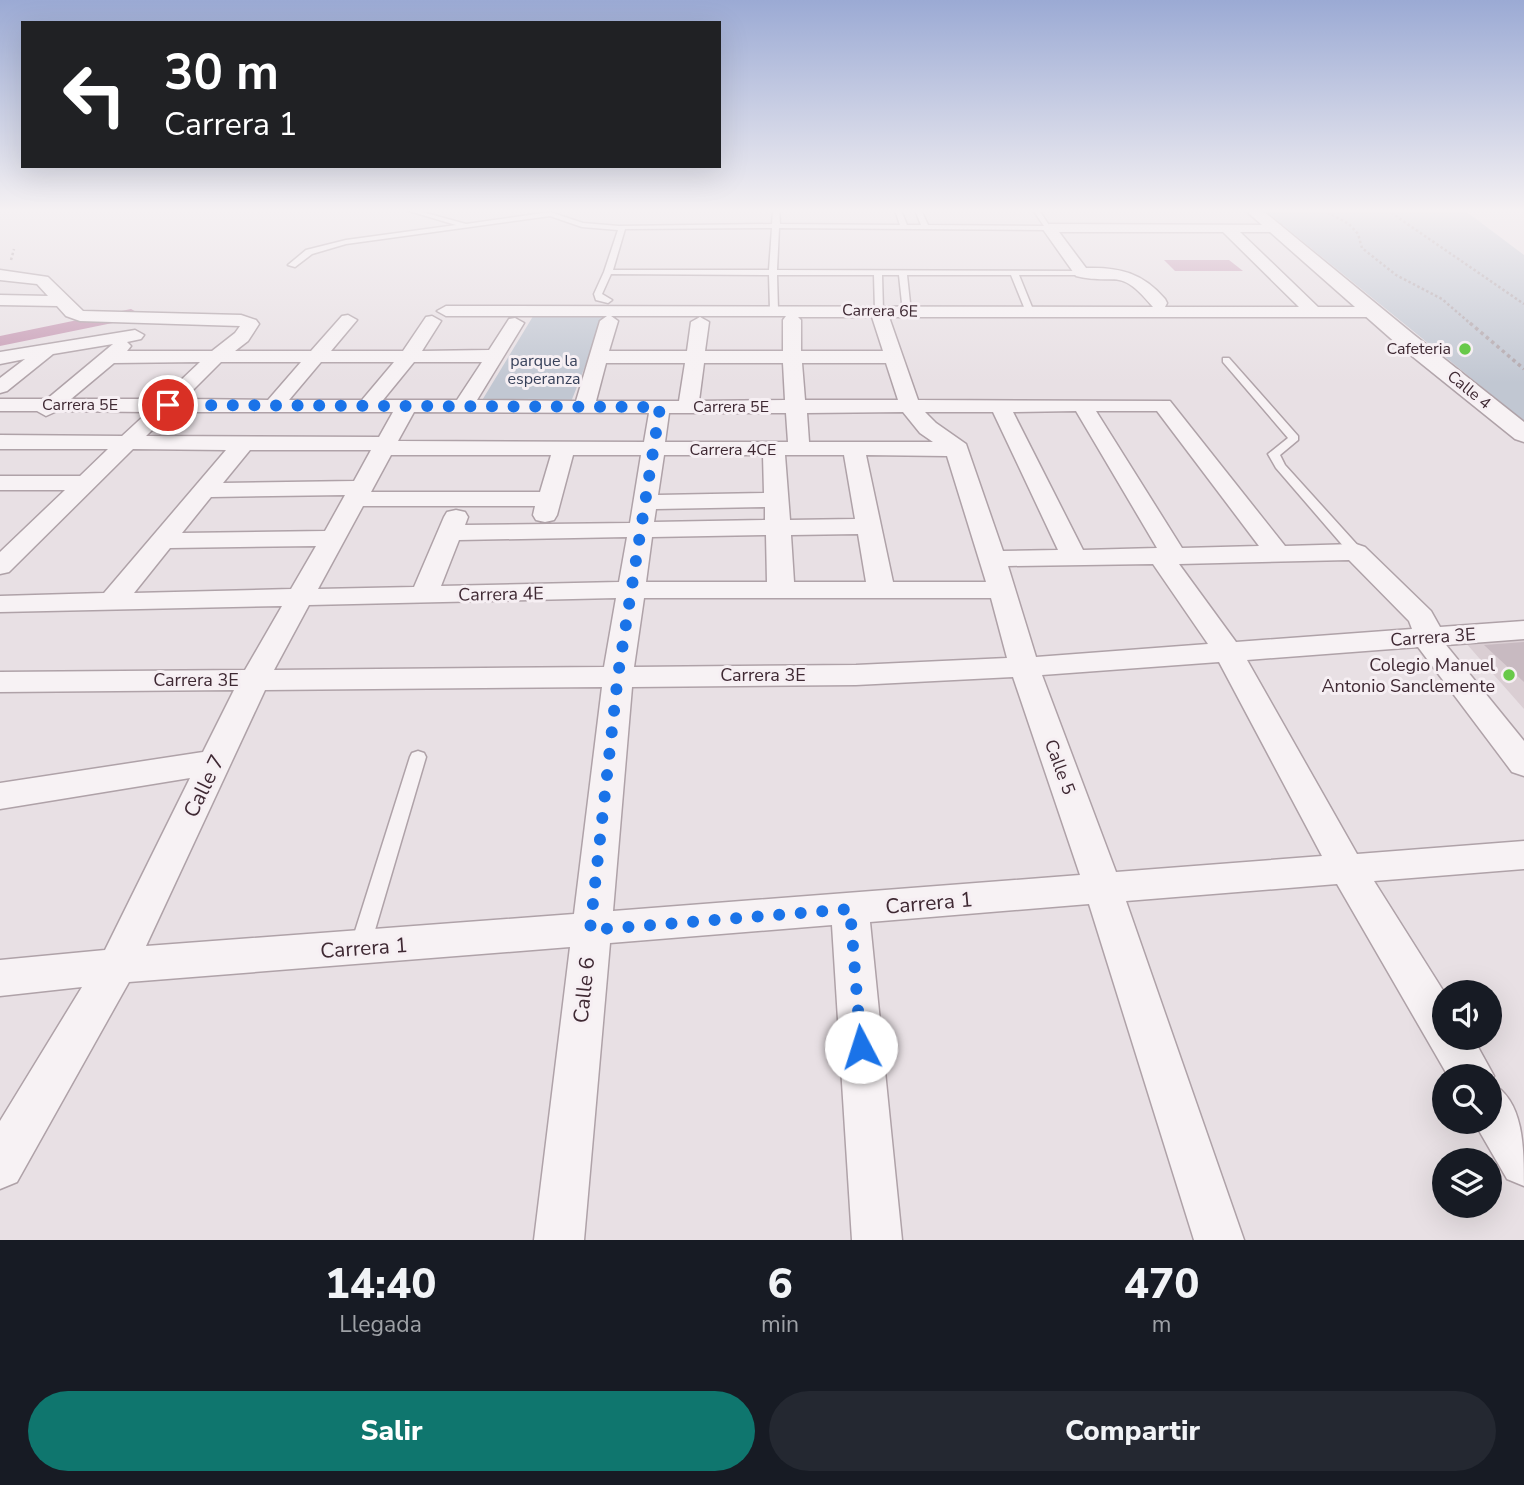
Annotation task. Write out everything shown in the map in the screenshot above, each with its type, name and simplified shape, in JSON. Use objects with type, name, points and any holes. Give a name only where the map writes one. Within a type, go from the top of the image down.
[{"type":"street","points":[[1078,268],[1082,273],[1126,275],[1143,282],[1147,306]]},
{"type":"street","points":[[1269,268],[1310,307]]},
{"type":"street","name":"Calle 4","points":[[1322,268],[1524,435]]},
{"type":"street","points":[[0,566],[217,356],[242,337],[250,324],[241,320],[80,316],[72,312],[42,280],[4,275]]},
{"type":"street","points":[[0,300],[64,301]]},
{"type":"street","name":"Carrera 6E","points":[[608,300],[669,306]]},
{"type":"street","name":"Carrera 6E","points":[[409,356],[439,316],[669,306],[1310,307],[1373,312]]},
{"type":"street","points":[[878,307],[910,407],[928,428],[956,449]]},
{"type":"street","points":[[0,358],[216,319]]},
{"type":"street","points":[[273,406],[348,320]]},
{"type":"street","points":[[792,320],[799,450]]},
{"type":"street","points":[[584,407],[609,321]]},
{"type":"street","name":"Calle 6","points":[[559,1240],[618,675],[631,590],[653,450],[694,357],[700,322]]},
{"type":"street","points":[[463,407],[515,323]]},
{"type":"street","points":[[2,444],[134,335]]},
{"type":"street","points":[[0,387],[49,350]]},
{"type":"street","points":[[368,406],[409,356]]},
{"type":"street","points":[[108,357],[493,356]]},
{"type":"street","points":[[598,357],[895,357]]},
{"type":"street","name":"Carrera 5E","points":[[0,405],[1163,405],[1279,555]]},
{"type":"street","points":[[1082,405],[1168,557],[1228,652],[1347,869],[1432,1009]]},
{"type":"street","name":"Calle 7","points":[[0,1165],[117,967],[254,680],[407,406]]},
{"type":"street","name":"Calle 5","points":[[945,406],[1024,667],[1103,888],[1219,1240]]},
{"type":"street","points":[[1000,406],[1075,559]]},
{"type":"street","name":"Carrera 4CE","points":[[2,444],[242,444],[563,450],[956,449]]},
{"type":"street","points":[[111,603],[242,444]]},
{"type":"street","points":[[541,531],[563,450]]},
{"type":"street","points":[[774,450],[781,590]]},
{"type":"street","points":[[854,450],[881,590]]},
{"type":"street","points":[[0,483],[87,483]]},
{"type":"street","points":[[204,490],[549,499]]},
{"type":"street","points":[[425,596],[463,498]]},
{"type":"street","points":[[450,533],[541,531],[778,500]]},
{"type":"street","points":[[643,516],[778,527],[869,526]]},
{"type":"street","points":[[162,541],[333,538]]},
{"type":"street","points":[[993,559],[1356,552],[1421,617],[1426,626],[1426,638],[1524,764]]},
{"type":"street","name":"Carrera 4E","points":[[0,604],[631,590],[1002,590]]},
{"type":"street","name":"Carrera 3E","points":[[0,681],[856,675],[1024,667],[1524,630]]},
{"type":"street","points":[[0,796],[216,762]]},
{"type":"street","name":"Carrera 1","points":[[0,978],[1524,856]]},
{"type":"street","points":[[850,909],[877,1240]]},
{"type":"street","points":[[1502,1126],[1524,1162]]},
{"type":"lane","points":[[608,300],[599,298],[598,294],[609,268]]},
{"type":"lane","points":[[773,268],[774,306]]},
{"type":"lane","points":[[608,272],[1082,273]]},
{"type":"lane","points":[[878,273],[878,307]]},
{"type":"lane","points":[[903,273],[907,307]]},
{"type":"lane","points":[[1014,273],[1028,308]]},
{"type":"lane","points":[[1226,360],[1294,438],[1274,454],[1280,466],[1356,552]]},
{"type":"lane","points":[[360,948],[418,757]]},
{"type":"path","points":[[1387,268],[1441,299],[1524,369]]},
{"type":"path","points":[[1472,268],[1524,304]]},
{"type":"shaded area","points":[[1172,268],[1239,268],[1243,271],[1175,271]]},
{"type":"shaded area","name":"Colegio Manuel Antonio Sanclemente","points":[[1524,638],[1524,709],[1465,642]]},
{"type":"green space","points":[[1335,268],[1524,268],[1524,421]]},
{"type":"green space","name":"parque la esperanza","points":[[535,313],[606,313],[569,407],[478,407]]},
{"type":"building","points":[[1524,642],[1524,682],[1484,645]]},
{"type":"waterway","points":[[0,341],[131,314]]},
{"type":"place","name":"Cafeteria","points":[[1465,349]]},
{"type":"place","name":"Colegio Manuel Antonio Sanclemente","points":[[1509,675]]},
{"type":"route","points":[[168,405],[660,407],[618,675],[590,930],[850,909],[861,1047]]}]
